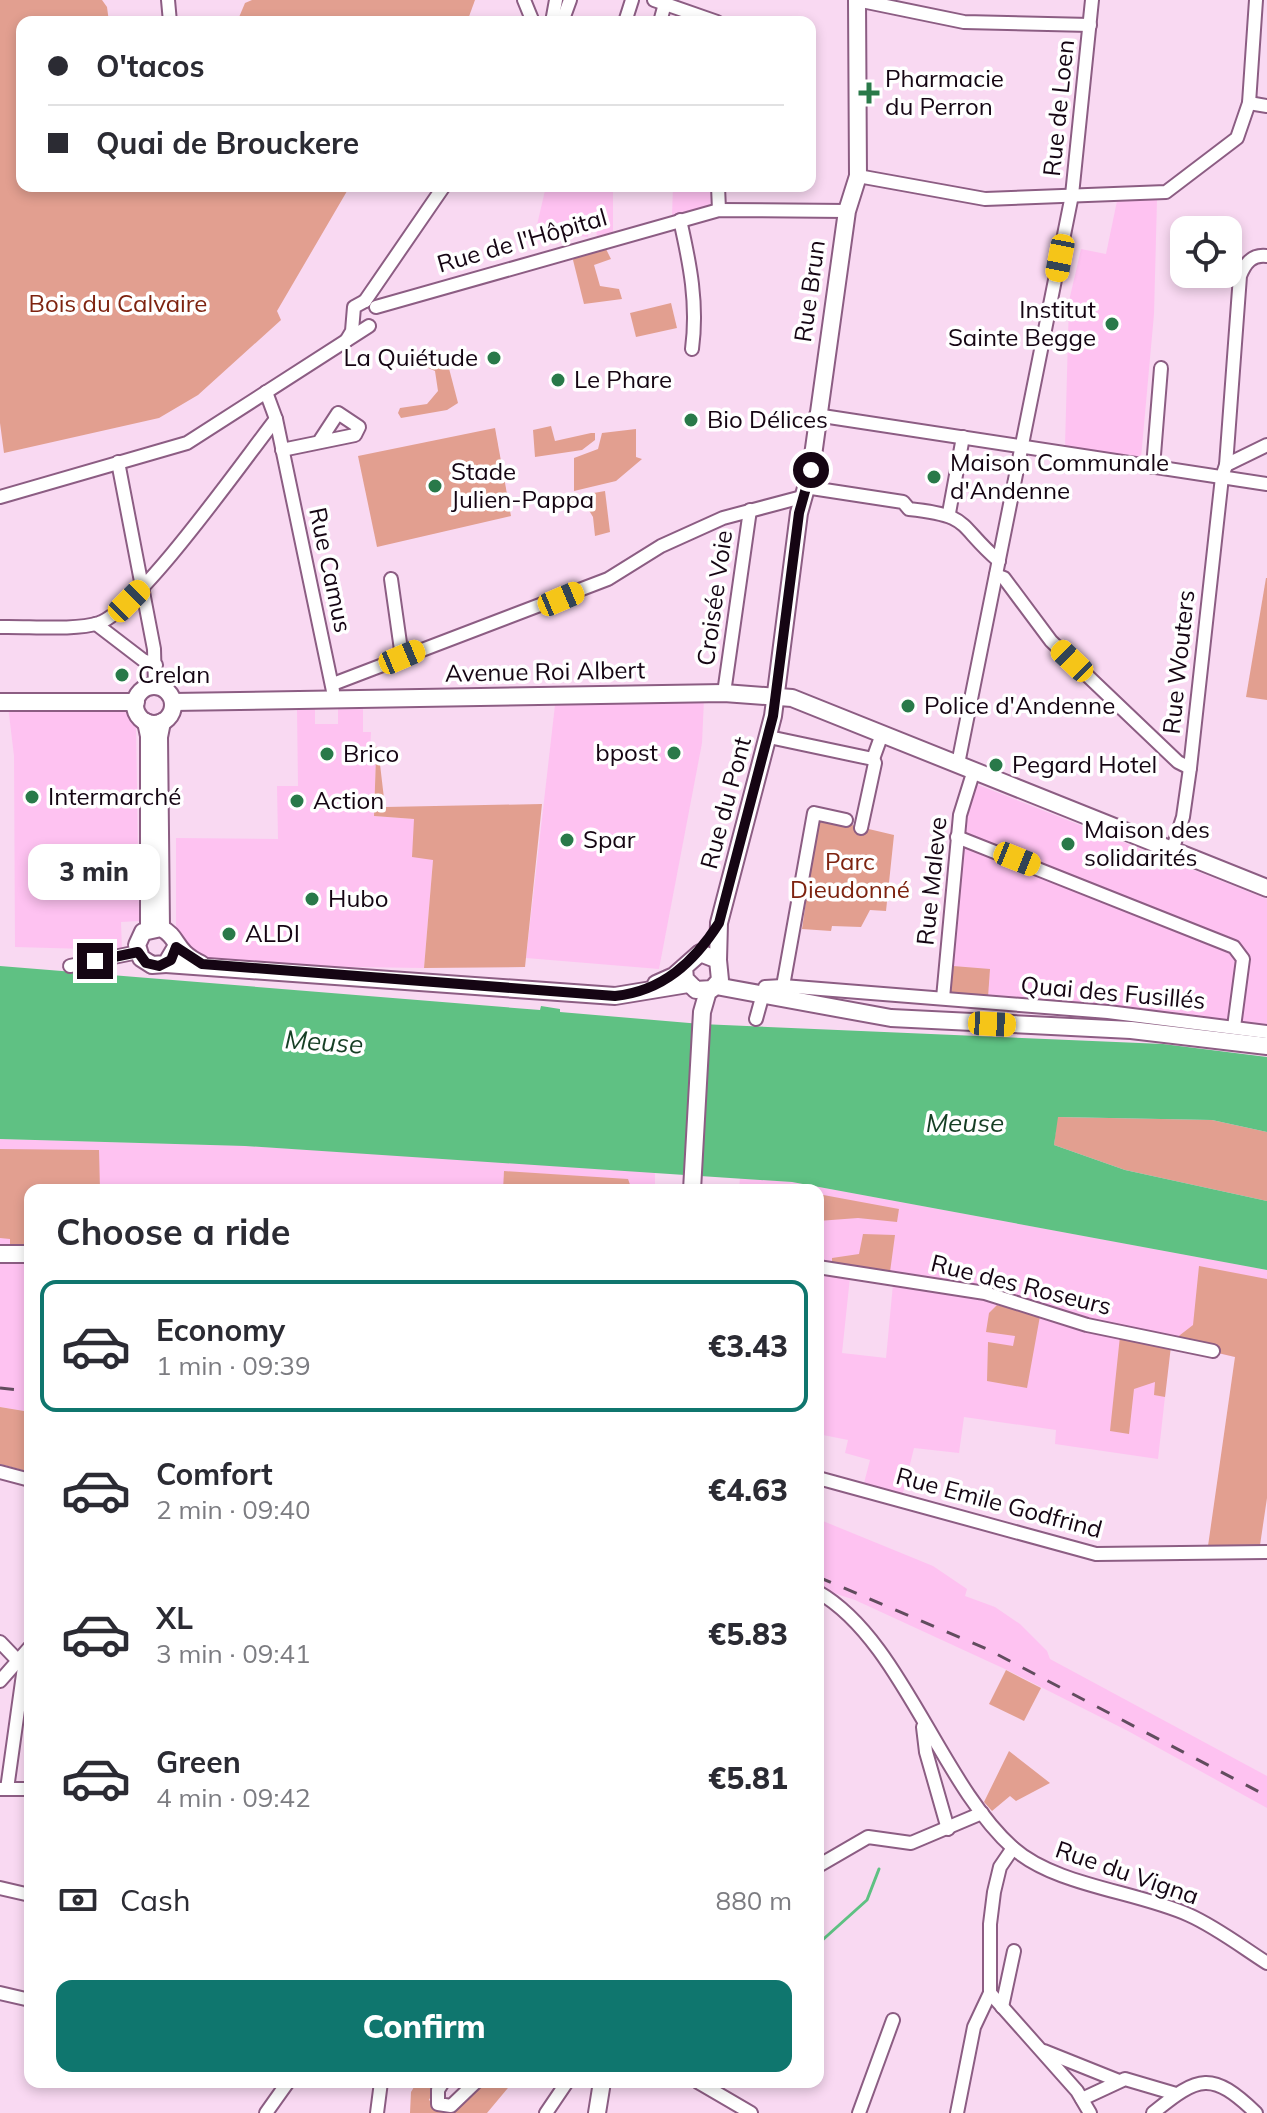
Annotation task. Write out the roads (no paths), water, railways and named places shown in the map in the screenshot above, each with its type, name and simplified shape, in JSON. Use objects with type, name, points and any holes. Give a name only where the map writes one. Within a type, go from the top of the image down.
[{"type":"main road","name":"Rue Brun","points":[[803,492],[811,470],[816,415],[847,211],[858,176],[857,0]]},
{"type":"main road","name":"Rue du Pont","points":[[708,980],[719,923],[769,737],[803,492]]},
{"type":"main road","points":[[154,722],[137,713],[136,702],[142,691],[155,687],[166,691],[173,702],[171,714],[154,722],[149,736],[155,928]]},
{"type":"main road","name":"Avenue Roi Albert","points":[[173,702],[332,691],[724,693],[792,698],[1267,888]]},
{"type":"main road","points":[[0,702],[136,702]]},
{"type":"main road","name":"Rue du Pont","points":[[636,993],[684,967],[700,953],[719,923]]},
{"type":"main road","points":[[155,928],[170,933],[176,947],[202,964]]},
{"type":"main road","points":[[155,928],[139,938],[138,952],[146,963],[202,964],[636,993],[708,980]]},
{"type":"main road","points":[[166,964],[176,947]]},
{"type":"main road","points":[[692,1184],[702,1012],[708,980],[700,953]]},
{"type":"main road","points":[[684,967],[708,980],[831,1010],[891,1018],[1131,1030],[1267,1046]]},
{"type":"main road","points":[[0,1254],[24,1254]]},
{"type":"main road","points":[[597,2113],[601,2088]]},
{"type":"street","points":[[857,0],[964,22],[1090,25]]},
{"type":"street","name":"Rue de Loen","points":[[958,764],[1072,195],[1092,0]]},
{"type":"street","points":[[858,176],[985,199],[1166,192],[1237,138],[1249,103],[1256,0]]},
{"type":"street","points":[[662,1],[703,16]]},
{"type":"street","points":[[1249,103],[1267,106]]},
{"type":"street","points":[[346,341],[354,321],[354,307],[370,304],[440,192]]},
{"type":"street","points":[[718,192],[719,210]]},
{"type":"street","name":"Rue de l'Hôpital","points":[[370,304],[719,210],[847,211]]},
{"type":"street","points":[[680,220],[692,273],[696,320],[692,349]]},
{"type":"street","name":"Rue Wouters","points":[[1172,851],[1183,817],[1190,768],[1224,471],[1240,276],[1245,263],[1259,255],[1267,256]]},
{"type":"street","points":[[0,497],[187,443],[369,326],[378,316],[370,304]]},
{"type":"street","points":[[354,321],[360,326],[369,326]]},
{"type":"street","points":[[1153,467],[1161,368]]},
{"type":"street","name":"Rue Camus","points":[[266,392],[276,419],[332,691]]},
{"type":"street","points":[[816,415],[1153,467],[1224,471],[1267,484]]},
{"type":"street","points":[[0,627],[96,624],[115,615],[143,587],[276,419]]},
{"type":"street","points":[[949,513],[963,437]]},
{"type":"street","points":[[282,450],[319,442]]},
{"type":"street","points":[[1224,471],[1267,445]]},
{"type":"street","points":[[118,462],[156,665],[155,687]]},
{"type":"street","points":[[332,691],[402,657],[608,579],[661,546],[803,492],[903,502],[909,509],[949,513],[963,521],[999,561]]},
{"type":"street","name":"Croisée Voie","points":[[724,693],[750,510]]},
{"type":"street","points":[[996,575],[1004,578],[1051,641],[1178,762],[1190,768]]},
{"type":"street","points":[[391,579],[402,657]]},
{"type":"street","points":[[96,624],[143,660],[156,665]]},
{"type":"street","points":[[783,986],[814,813],[857,824],[882,734]]},
{"type":"street","points":[[769,737],[873,759]]},
{"type":"street","name":"Rue Maleve","points":[[943,998],[957,837],[963,801],[974,770]]},
{"type":"street","points":[[957,837],[1234,947],[1243,959],[1234,1027]]},
{"type":"street","points":[[70,966],[138,952]]},
{"type":"street","name":"Quai des Fusillés","points":[[760,994],[783,986],[943,998],[1267,1032]]},
{"type":"street","points":[[756,1019],[760,994]]},
{"type":"street","name":"Rue des Roseurs","points":[[824,1268],[985,1293],[1087,1325],[1213,1351]]},
{"type":"street","points":[[0,1472],[24,1478]]},
{"type":"street","name":"Rue Emile Godfrind","points":[[824,1480],[1096,1554],[1267,1552]]},
{"type":"street","name":"Rue du Vigna","points":[[824,1596],[868,1636],[982,1813],[1013,1848],[1045,1868],[1190,1915],[1267,1963]]},
{"type":"street","points":[[0,1642],[24,1665]]},
{"type":"street","points":[[0,1681],[24,1665]]},
{"type":"street","points":[[24,1665],[3,1789],[24,1789]]},
{"type":"street","points":[[922,1722],[926,1752],[948,1829]]},
{"type":"street","points":[[824,1863],[868,1837],[911,1843],[982,1813]]},
{"type":"street","points":[[957,2113],[974,2027],[990,1993],[990,1924],[994,1892],[1000,1867],[1013,1848]]},
{"type":"street","points":[[0,1888],[24,1894]]},
{"type":"street","points":[[1002,2007],[1014,1951]]},
{"type":"street","points":[[0,1993],[24,1999]]},
{"type":"street","points":[[990,1993],[1082,2099],[1090,2113]]},
{"type":"street","points":[[859,2113],[893,2020]]},
{"type":"street","points":[[1041,2050],[1119,2081],[1143,2082],[1176,2094]]},
{"type":"street","points":[[1082,2099],[1119,2081]]},
{"type":"street","points":[[1153,2113],[1176,2094],[1205,2082],[1229,2088],[1256,2113]]},
{"type":"street","points":[[266,2113],[284,2088]]},
{"type":"street","points":[[377,2113],[379,2088]]},
{"type":"street","points":[[439,2088],[438,2104],[451,2106],[470,2088]]},
{"type":"street","points":[[546,2113],[563,2088]]},
{"type":"street","points":[[708,2088],[751,2113]]},
{"type":"street","points":[[723,2113],[733,2103]]},
{"type":"water","name":"Meuse","points":[[0,966],[540,1010],[541,1006],[560,1009],[560,1012],[701,1024],[1163,1044],[1267,1057],[1267,1132],[1212,1120],[1058,1117],[1054,1145],[1125,1170],[1267,1201],[1267,1270],[824,1188],[824,1184],[245,1146],[0,1139]]},
{"type":"waterway","points":[[824,1939],[867,1900],[879,1869]]},
{"type":"railway","points":[[0,1388],[24,1390]]},
{"type":"railway","points":[[824,1580],[987,1649],[1267,1796]]},
{"type":"place","name":"Pharmacie du Perron","points":[[869,93]]},
{"type":"place","name":"Institut Sainte Begge","points":[[1112,324]]},
{"type":"place","name":"La Quiétude","points":[[494,358]]},
{"type":"place","name":"Le Phare","points":[[558,380]]},
{"type":"place","name":"Bio Délices","points":[[691,420]]},
{"type":"place","name":"Maison Communale d'Andenne","points":[[934,477]]},
{"type":"place","name":"Stade Julien-Pappa","points":[[435,486]]},
{"type":"place","name":"Crelan","points":[[122,675]]},
{"type":"place","name":"Police d'Andenne","points":[[908,706]]},
{"type":"place","name":"bpost","points":[[674,753]]},
{"type":"place","name":"Brico","points":[[327,754]]},
{"type":"place","name":"Pegard Hotel","points":[[996,765]]},
{"type":"place","name":"Intermarché","points":[[32,797]]},
{"type":"place","name":"Action","points":[[297,801]]},
{"type":"place","name":"Spar","points":[[567,840]]},
{"type":"place","name":"Maison des solidarités","points":[[1068,844]]},
{"type":"place","name":"Hubo","points":[[312,899]]},
{"type":"place","name":"ALDI","points":[[229,934]]},
{"type":"park label","name":"Bois du Calvaire","points":[[118,304]]},
{"type":"park label","name":"Parc Dieudonné","points":[[850,876]]}]
